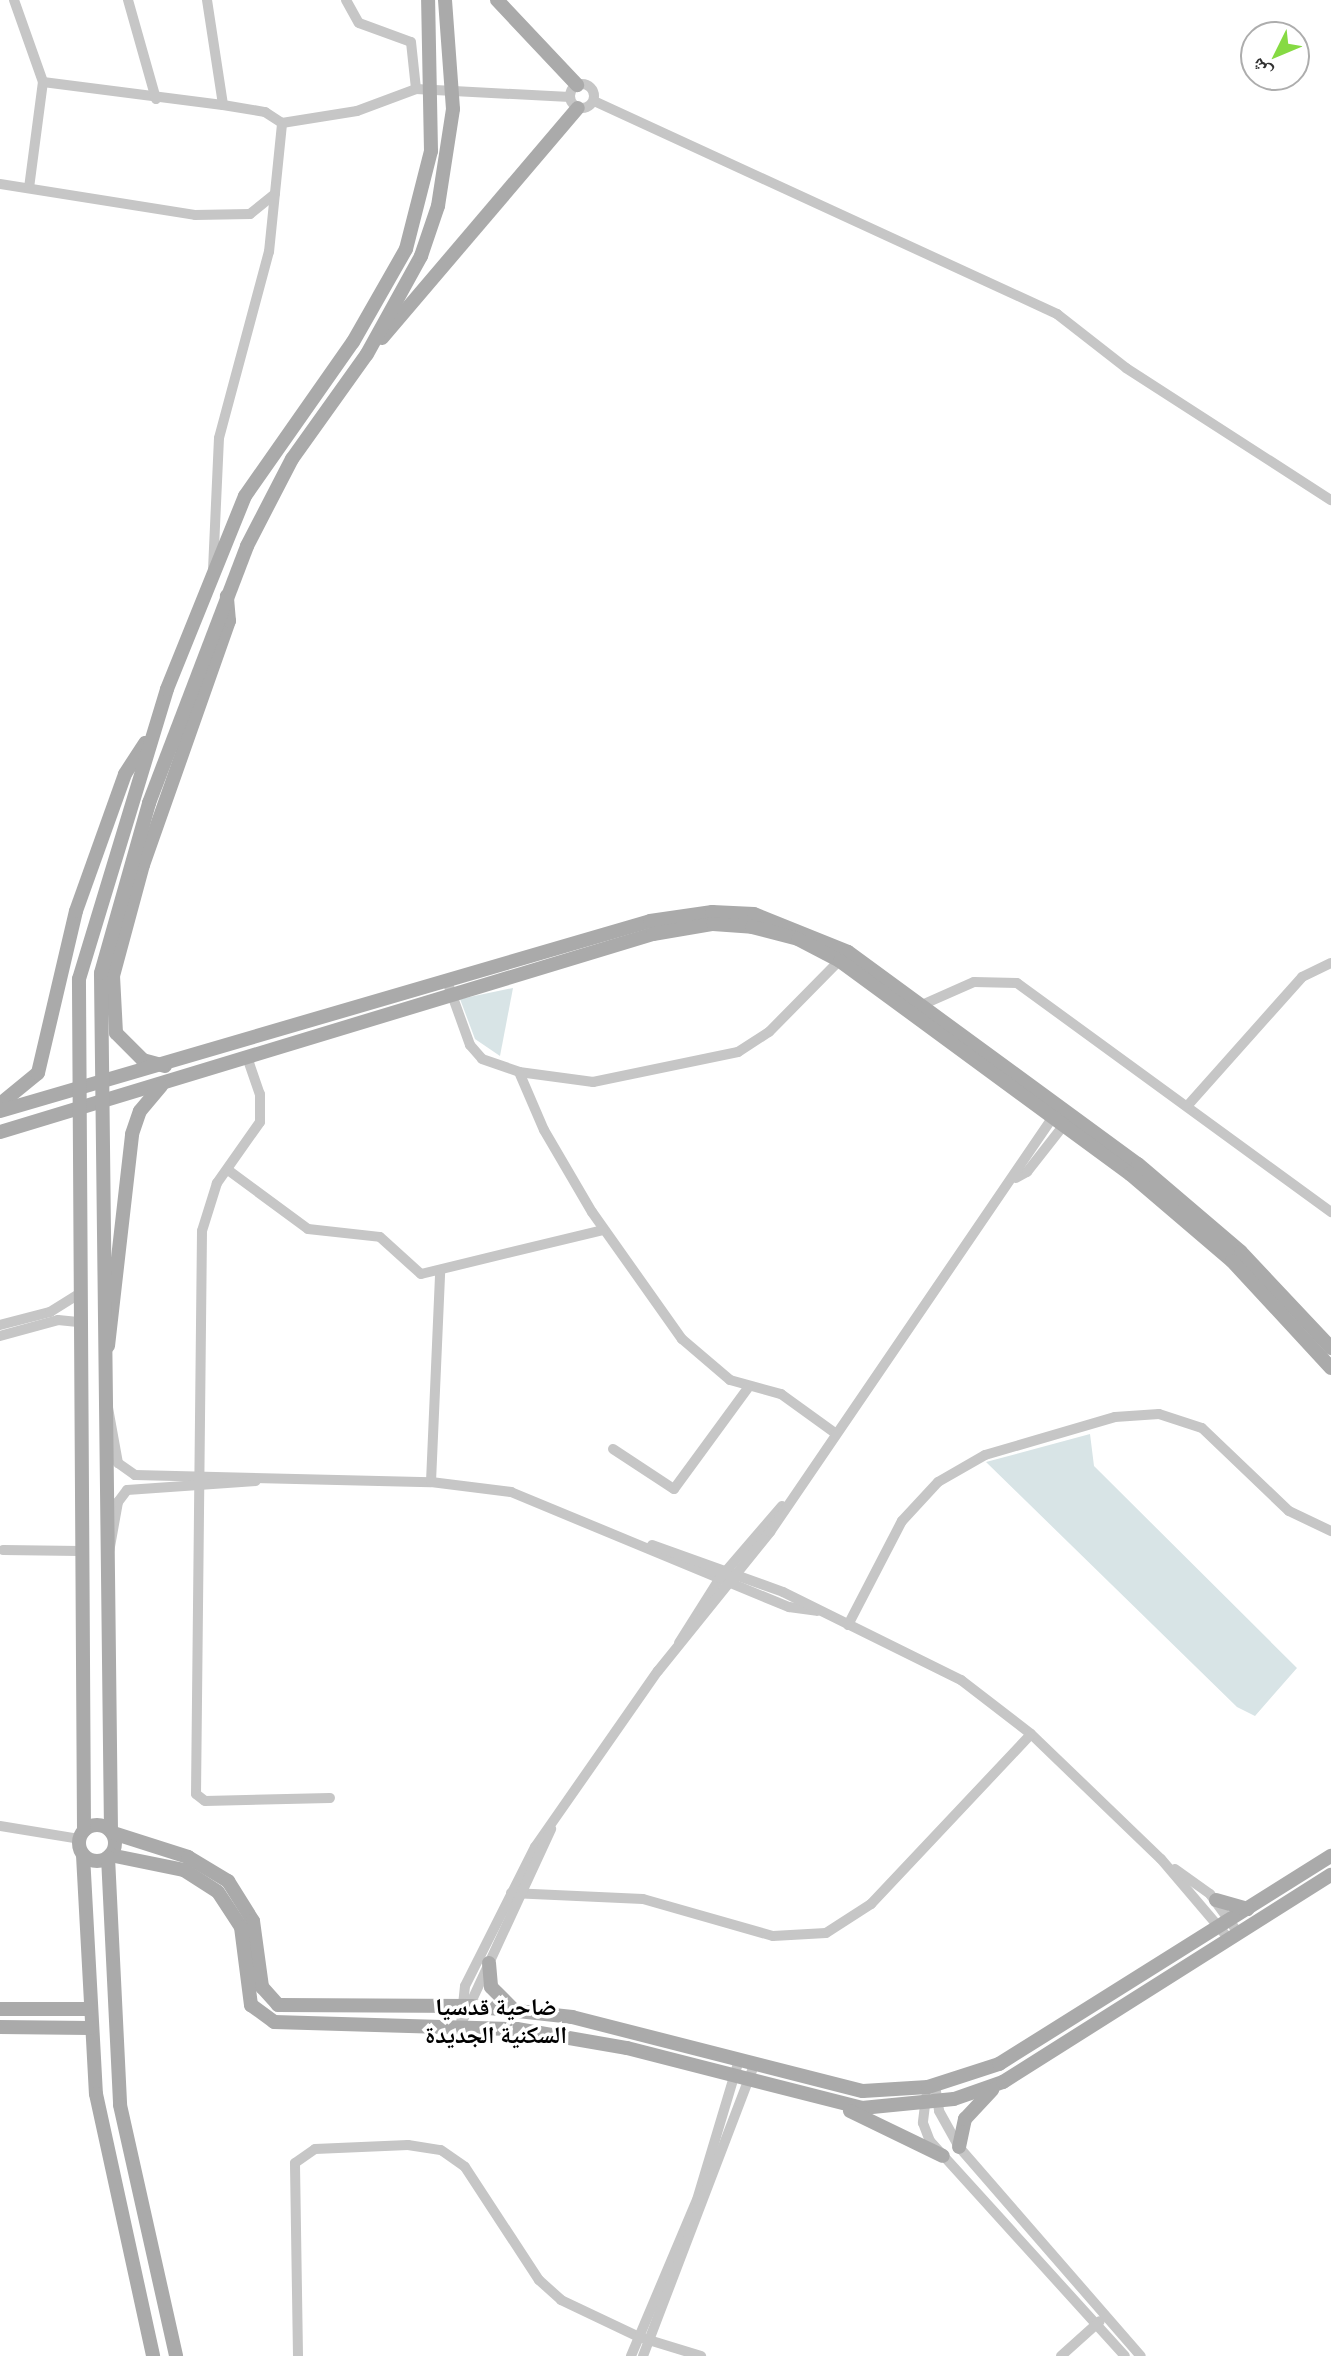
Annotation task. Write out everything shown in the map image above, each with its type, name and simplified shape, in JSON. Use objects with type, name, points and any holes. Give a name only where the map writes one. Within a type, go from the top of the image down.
[{"type":"main road","points":[[153,2356],[105,2148],[90,2028],[81,1835],[79,979],[153,730],[246,496],[353,342],[406,249],[422,201],[435,109],[428,0]]},
{"type":"main road","points":[[176,2356],[120,2105],[109,1856],[112,1832],[101,973],[149,803],[227,592],[286,470],[367,354],[421,256],[438,206],[453,109],[452,50],[445,0]]},
{"type":"main road","points":[[367,354],[454,259],[575,97],[497,0]]},
{"type":"main road","points":[[166,1066],[142,1060],[123,1045],[112,1020],[113,976],[143,865],[229,621],[227,592]]},
{"type":"main road","points":[[0,1104],[38,1073],[76,912],[125,774],[153,730]]},
{"type":"main road","points":[[0,1111],[110,1084],[449,987],[692,913],[733,912],[790,925],[844,957],[1208,1221],[1331,1348]]},
{"type":"main road","points":[[0,1132],[247,1057],[449,987]]},
{"type":"main road","points":[[104,1357],[115,1317],[132,1134],[147,1100],[165,1083]]},
{"type":"main road","points":[[1062,1116],[1200,1230],[1331,1368]]},
{"type":"main road","points":[[81,1835],[97,1824],[112,1832],[136,1852],[193,1875],[231,1908],[246,1947],[247,1996],[257,2013],[289,2024],[461,2024],[613,2045],[828,2104],[943,2156]]},
{"type":"main road","points":[[83,1855],[95,1861],[136,1852],[188,1857],[228,1881],[253,1921],[262,1987],[271,2001]]},
{"type":"main road","points":[[257,2013],[271,2001],[515,2009],[572,2017],[863,2091],[931,2086],[1022,2053],[1331,1856]]},
{"type":"main road","points":[[959,2147],[973,2107],[1003,2082],[1331,1875]]},
{"type":"main road","points":[[1216,1900],[1248,1909]]},
{"type":"main road","points":[[489,1962],[491,1987],[515,2009]]},
{"type":"main road","points":[[0,2009],[89,2009]]},
{"type":"main road","points":[[0,2027],[90,2028]]},
{"type":"main road","points":[[828,2104],[931,2102],[1003,2082]]},
{"type":"street","points":[[14,0],[43,82],[29,188]]},
{"type":"street","points":[[128,0],[156,99]]},
{"type":"street","points":[[207,0],[223,105]]},
{"type":"street","points":[[346,0],[359,23],[411,42],[416,89]]},
{"type":"street","points":[[43,82],[265,112],[282,122],[357,111],[416,89],[575,97],[594,101],[1058,314],[1126,368],[1331,500]]},
{"type":"street","points":[[575,97],[591,87],[594,101]]},
{"type":"street","points":[[214,573],[211,499],[219,438],[269,252],[282,122]]},
{"type":"street","points":[[0,184],[195,215],[250,214],[275,194]]},
{"type":"street","points":[[449,987],[474,1052],[519,1072],[606,1081],[726,1057],[769,1032],[844,957]]},
{"type":"street","points":[[1189,1104],[1303,977],[1331,963]]},
{"type":"street","points":[[914,1008],[974,982],[1017,983],[1189,1104],[1331,1212]]},
{"type":"street","points":[[247,1057],[260,1094],[261,1122],[209,1198],[202,1231],[203,1487],[197,1797],[330,1798]]},
{"type":"street","points":[[519,1072],[544,1130],[603,1230],[682,1339],[711,1367],[748,1388],[781,1394],[835,1433]]},
{"type":"street","points":[[679,1643],[736,1579],[785,1504],[1016,1178],[1019,1163],[1062,1116]]},
{"type":"street","points":[[228,1170],[308,1229],[380,1237],[414,1271],[440,1272],[603,1230]]},
{"type":"street","points":[[430,1482],[440,1272]]},
{"type":"street","points":[[0,1325],[58,1308],[79,1294]]},
{"type":"street","points":[[0,1336],[58,1320],[78,1322]]},
{"type":"street","points":[[613,1449],[665,1486],[678,1487],[748,1388]]},
{"type":"street","points":[[105,1405],[118,1464],[135,1475],[202,1474],[259,1481]]},
{"type":"street","points":[[848,1625],[902,1521],[938,1482],[985,1455],[1115,1417],[1159,1414],[1202,1427],[1289,1511],[1331,1531]]},
{"type":"street","points":[[135,1475],[135,1488]]},
{"type":"street","points":[[109,1552],[118,1502],[135,1488],[203,1487],[259,1481],[430,1482],[540,1501],[817,1611],[961,1680],[1031,1734],[1161,1859],[1235,1937]]},
{"type":"street","points":[[461,2024],[465,2006],[516,1894],[552,1826],[679,1643],[723,1574],[785,1504]]},
{"type":"street","points":[[4,1550],[80,1551]]},
{"type":"street","points":[[516,1894],[643,1899],[773,1936],[826,1933],[871,1904],[1031,1734]]},
{"type":"street","points":[[0,1826],[81,1835]]},
{"type":"street","points":[[1161,1859],[1216,1900],[1225,1925]]},
{"type":"street","points":[[465,2006],[489,1962],[516,1894]]},
{"type":"street","points":[[739,2060],[741,2080]]},
{"type":"street","points":[[631,2356],[645,2339],[666,2290],[701,2202],[741,2080],[754,2064]]},
{"type":"street","points":[[931,2086],[925,2132],[943,2156],[1101,2320],[1141,2356]]},
{"type":"street","points":[[931,2102],[959,2147],[1101,2320],[1125,2356]]},
{"type":"street","points":[[298,2356],[295,2170],[299,2156],[315,2149],[426,2146],[453,2156],[486,2190],[549,2291],[645,2339],[701,2356]]},
{"type":"street","points":[[943,2156],[959,2147]]},
{"type":"street","points":[[1061,2356],[1101,2320]]},
{"type":"street","points":[[643,2356],[645,2339]]},
{"type":"shaded area","points":[[513,988],[500,1056],[475,1039],[460,999]]},
{"type":"shaded area","points":[[1090,1434],[1094,1466],[1297,1668],[1255,1716],[1237,1707],[986,1462]]},
{"type":"district","name":"ضاحية قدسيا السكنية الجديدة","points":[[496,2021]]}]
